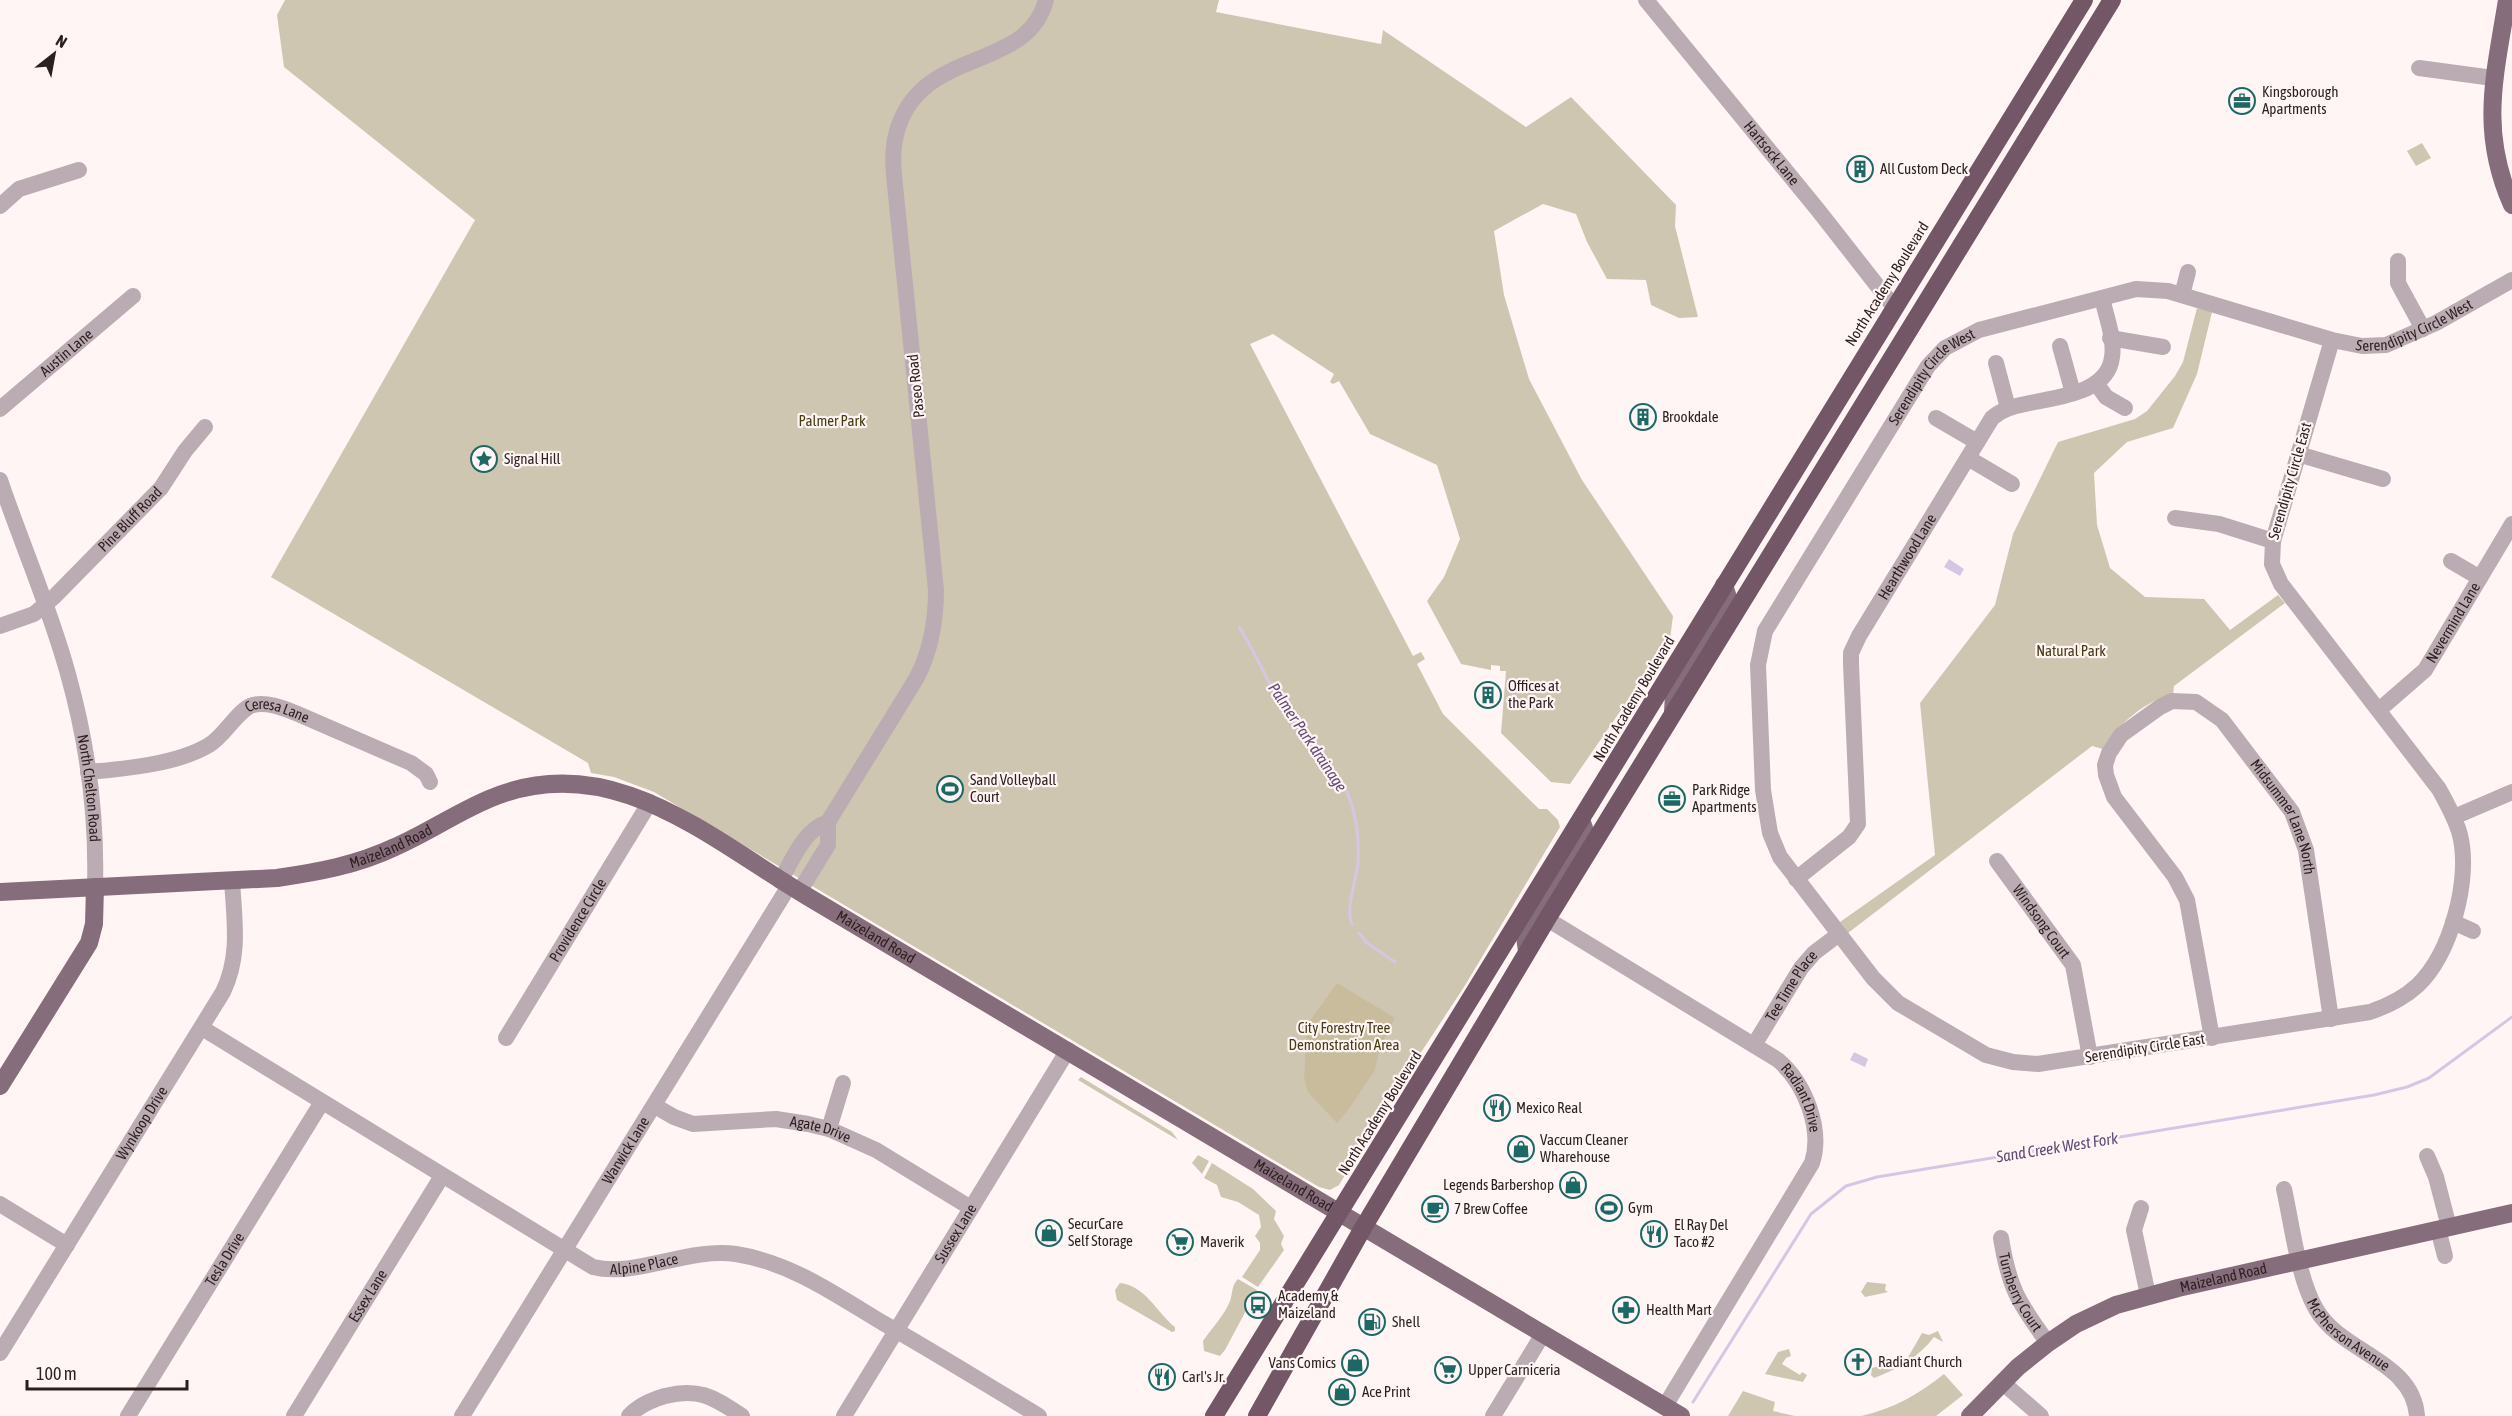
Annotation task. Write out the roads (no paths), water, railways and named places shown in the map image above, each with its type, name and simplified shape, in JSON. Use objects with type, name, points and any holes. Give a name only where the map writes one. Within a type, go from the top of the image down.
[{"type":"highway","name":"North Academy Boulevard","points":[[1214,1416],[2084,0]]},
{"type":"highway","points":[[1257,1416],[1363,1228],[1546,919],[2112,0]]},
{"type":"main road","points":[[2507,0],[2493,78],[2491,112],[2495,152],[2512,205]]},
{"type":"main road","points":[[1894,307],[1915,320]]},
{"type":"main road","points":[[1673,713],[1674,693],[1729,601],[1724,585]]},
{"type":"main road","name":"Maizeland Road","points":[[0,892],[232,880],[314,873],[354,863],[396,847],[489,799],[522,789],[563,784],[620,791],[650,802],[724,844],[790,886],[1681,1416]]},
{"type":"main road","points":[[1527,951],[1526,937],[1532,923],[1581,840],[1584,828],[1581,820]]},
{"type":"main road","name":"North Chelton Road","points":[[0,1086],[89,943],[94,924],[95,887]]},
{"type":"main road","name":"Maizeland Road","points":[[1970,1416],[2048,1343],[2097,1314],[2148,1295],[2512,1213]]},
{"type":"street","name":"Paseo Road","points":[[790,886],[810,832],[818,825],[828,822],[916,679],[926,659],[934,625],[936,590],[895,186],[896,136],[912,101],[930,82],[942,74],[1004,48],[1023,37],[1040,18],[1046,0]]},
{"type":"street","name":"Hartsock Lane","points":[[1646,0],[1818,210],[1894,307]]},
{"type":"street","points":[[2419,68],[2493,78]]},
{"type":"street","points":[[0,206],[19,189],[79,170]]},
{"type":"street","points":[[2398,261],[2398,284],[2429,326],[2442,339]]},
{"type":"street","points":[[2182,295],[2188,272]]},
{"type":"street","name":"Serendipity Circle West","points":[[1839,934],[1796,879],[1774,844],[1764,807],[1758,665],[1761,642],[1770,622],[1920,377],[1945,348],[1979,330],[2136,289],[2168,291],[2332,340],[2362,346],[2386,345],[2429,326],[2512,280]]},
{"type":"street","name":"Austin Lane","points":[[0,409],[133,297]]},
{"type":"street","points":[[1996,363],[2007,408],[2073,393],[2096,383],[2106,375],[2113,355],[2102,298]]},
{"type":"street","points":[[2110,338],[2163,347]]},
{"type":"street","name":"Serendipity Circle East","points":[[1839,934],[1891,998],[1976,1050],[2025,1064],[2090,1057],[2331,1019],[2383,1008],[2396,1002],[2417,986],[2434,963],[2453,922],[2461,894],[2464,867],[2460,835],[2454,817],[2439,789],[2281,584],[2272,564],[2272,541],[2332,340]]},
{"type":"street","points":[[2060,346],[2073,393]]},
{"type":"street","points":[[2096,383],[2106,397],[2125,408]]},
{"type":"street","name":"Hearthwood Lane","points":[[1796,879],[1848,837],[1858,824],[1851,653],[1859,636],[1992,418],[2007,408]]},
{"type":"street","points":[[1936,418],[1977,442]]},
{"type":"street","name":"Pine Bluff Road","points":[[0,626],[34,614],[45,605],[161,488],[185,451],[205,427]]},
{"type":"street","points":[[2298,454],[2383,479]]},
{"type":"street","points":[[1968,458],[2012,484]]},
{"type":"street","name":"North Chelton Road","points":[[1,488],[69,676],[88,772],[96,864],[95,887]]},
{"type":"street","points":[[2175,518],[2218,524],[2272,541]]},
{"type":"street","name":"Nevermind Lane","points":[[2379,710],[2426,670],[2512,524]]},
{"type":"street","points":[[2451,561],[2480,578]]},
{"type":"street","name":"Midsummer Lane North","points":[[2212,1038],[2187,900],[2175,877],[2114,797],[2106,775],[2105,765],[2115,743],[2140,720],[2172,701],[2186,700],[2204,705],[2222,720],[2292,812],[2306,850],[2331,1019]]},
{"type":"street","name":"Ceresa Lane","points":[[88,772],[145,765],[194,752],[210,744],[247,708],[259,704],[298,714],[411,764],[426,774],[430,782]]},
{"type":"street","points":[[2454,817],[2512,792]]},
{"type":"street","name":"Providence Circle","points":[[506,1038],[650,802]]},
{"type":"street","name":"Windsong Court","points":[[1997,861],[2073,964],[2090,1057]]},
{"type":"street","name":"Wynkoop Drive","points":[[0,1353],[223,992],[234,966],[236,936],[232,880]]},
{"type":"street","name":"Warwick Lane","points":[[462,1416],[790,886]]},
{"type":"street","name":"Radiant Drive","points":[[1546,919],[1785,1066],[1797,1085],[1814,1124],[1815,1155],[1812,1163],[1665,1406]]},
{"type":"street","points":[[2453,922],[2473,931]]},
{"type":"street","name":"Tee Time Place","points":[[1754,1045],[1807,961],[1839,934]]},
{"type":"street","name":"Alpine Place","points":[[201,1028],[593,1267],[611,1270],[703,1253],[752,1257],[796,1272],[1039,1416]]},
{"type":"street","name":"Sussex Lane","points":[[844,1416],[1068,1050]]},
{"type":"street","points":[[829,1130],[843,1083]]},
{"type":"street","name":"Tesla Drive","points":[[128,1416],[322,1102]]},
{"type":"street","name":"Agate Drive","points":[[655,1106],[693,1124],[776,1119],[829,1130],[876,1150],[971,1208]]},
{"type":"street","points":[[2427,1156],[2436,1177],[2444,1228],[2445,1256]]},
{"type":"street","name":"Essex Lane","points":[[294,1416],[442,1176]]},
{"type":"street","name":"McPherson Avenue","points":[[2284,1189],[2310,1296],[2322,1318],[2342,1338],[2392,1371],[2401,1380],[2413,1399],[2417,1416]]},
{"type":"street","points":[[0,1204],[67,1245]]},
{"type":"street","points":[[2141,1208],[2134,1230],[2148,1295]]},
{"type":"street","name":"Turnberry Court","points":[[2001,1238],[2013,1293],[2048,1343]]},
{"type":"street","points":[[1493,1416],[1543,1334]]},
{"type":"street","points":[[2003,1383],[2041,1416]]},
{"type":"street","points":[[629,1416],[640,1406],[654,1399],[690,1391],[708,1395],[742,1416]]},
{"type":"street","points":[[2413,1399],[2429,1393]]},
{"type":"waterway","name":"Palmer Park drainage","points":[[1239,627],[1284,708],[1331,766],[1347,792],[1355,819],[1358,847],[1350,910],[1352,924]]},
{"type":"waterway","name":"Palmer Park drainage","points":[[1359,933],[1367,943],[1395,962]]},
{"type":"waterway","name":"Sand Creek West Fork","points":[[1693,1402],[1811,1214],[1846,1186],[1877,1177],[2374,1095],[2407,1087],[2429,1078],[2512,1017]]},
{"type":"place","name":"Kingsborough Apartments","points":[[2242,101]]},
{"type":"place","name":"All Custom Deck","points":[[1860,169]]},
{"type":"place","name":"Brookdale","points":[[1643,417]]},
{"type":"place","name":"Signal Hill","points":[[484,459]]},
{"type":"place","name":"Offices at the Park","points":[[1488,695]]},
{"type":"place","name":"Sand Volleyball Court","points":[[950,789]]},
{"type":"place","name":"Park Ridge Apartments","points":[[1672,799]]},
{"type":"place","name":"Mexico Real","points":[[1497,1108]]},
{"type":"place","name":"Vaccum Cleaner Wharehouse","points":[[1521,1149]]},
{"type":"place","name":"Legends Barbershop","points":[[1573,1185]]},
{"type":"place","name":"Gym","points":[[1609,1208]]},
{"type":"place","name":"7 Brew Coffee","points":[[1435,1209]]},
{"type":"place","name":"SecurCare Self Storage","points":[[1049,1233]]},
{"type":"place","name":"El Ray Del Taco #2","points":[[1654,1234]]},
{"type":"place","name":"Maverik","points":[[1180,1242]]},
{"type":"place","name":"Academy & Maizeland","points":[[1258,1305]]},
{"type":"place","name":"Health Mart","points":[[1626,1310]]},
{"type":"place","name":"Shell","points":[[1372,1322]]},
{"type":"place","name":"Radiant Church","points":[[1858,1362]]},
{"type":"place","name":"Vans Comics","points":[[1355,1363]]},
{"type":"place","name":"Upper Carniceria","points":[[1448,1370]]},
{"type":"place","name":"Carl's Jr.","points":[[1162,1377]]},
{"type":"place","name":"Ace Print","points":[[1342,1392]]},
{"type":"park label","name":"Palmer Park","points":[[832,421]]},
{"type":"park label","name":"Natural Park","points":[[2071,651]]},
{"type":"park label","name":"City Forestry Tree Demonstration Area","points":[[1344,1036]]}]
